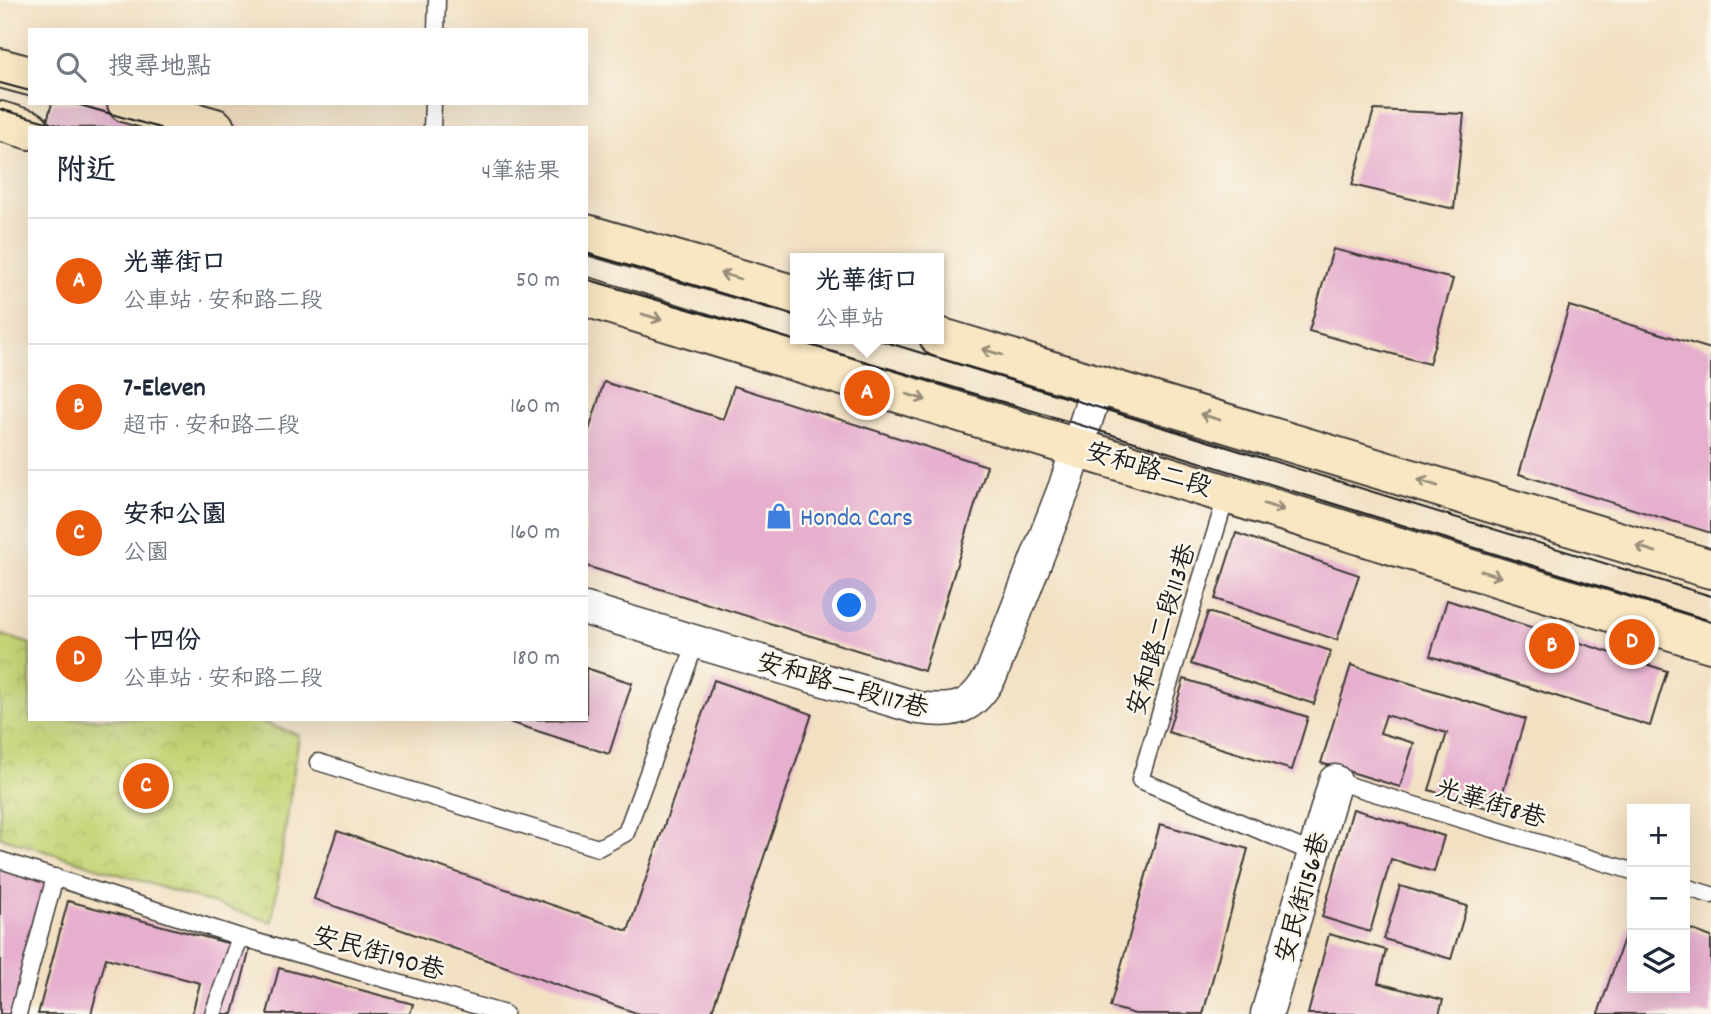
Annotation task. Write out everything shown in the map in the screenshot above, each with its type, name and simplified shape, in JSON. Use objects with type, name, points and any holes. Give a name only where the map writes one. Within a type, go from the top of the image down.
[{"type":"main road","points":[[0,68],[28,75]]},
{"type":"main road","points":[[134,105],[208,126]]},
{"type":"main road","points":[[0,121],[28,129]]},
{"type":"main road","points":[[588,235],[790,294]]},
{"type":"main road","name":"安和路二段","points":[[588,298],[1711,643]]},
{"type":"main road","points":[[944,338],[1711,569]]},
{"type":"street","name":"安和路二段117巷","points":[[588,610],[918,708],[944,711],[964,707],[982,692],[992,673],[1079,447],[1097,384]]},
{"type":"street","name":"安民街156巷","points":[[1267,1014],[1335,781]]},
{"type":"lane","points":[[436,28],[437,0]]},
{"type":"lane","points":[[432,126],[433,105]]},
{"type":"lane","name":"安和路二段113巷","points":[[1227,492],[1140,779],[1313,853]]},
{"type":"lane","points":[[318,762],[598,848],[626,833],[696,642]]},
{"type":"lane","name":"光華街8巷","points":[[1335,781],[1627,869]]},
{"type":"lane","name":"安民街190巷","points":[[0,860],[240,937],[505,1014]]},
{"type":"lane","points":[[18,1014],[55,877]]},
{"type":"lane","points":[[1690,889],[1711,895]]},
{"type":"lane","points":[[213,1014],[240,937]]},
{"type":"green space","points":[[0,634],[28,643],[28,721],[258,721],[299,735],[272,922],[0,837]]},
{"type":"building","points":[[51,105],[167,105],[240,126],[46,126]]},
{"type":"building","points":[[1374,110],[1464,114],[1454,209],[1352,185]]},
{"type":"building","points":[[1333,249],[1453,279],[1429,364],[1309,331]]},
{"type":"building","points":[[1569,306],[1711,349],[1711,533],[1519,474]]},
{"type":"building","name":"Honda Cars","points":[[604,382],[723,419],[734,386],[987,466],[924,671],[588,567],[588,434]]},
{"type":"building","points":[[1236,533],[1359,575],[1337,640],[1215,599]]},
{"type":"building","points":[[1447,600],[1667,671],[1650,726],[1430,656]]},
{"type":"building","points":[[1208,612],[1331,651],[1314,704],[1191,664]]},
{"type":"building","points":[[1351,665],[1525,719],[1497,811],[1429,790],[1447,733],[1386,715],[1380,733],[1414,743],[1400,787],[1321,763]]},
{"type":"building","points":[[588,669],[632,683],[609,754],[506,721],[588,721]]},
{"type":"building","points":[[1184,679],[1308,717],[1292,770],[1168,732]]},
{"type":"building","points":[[714,680],[812,714],[711,1014],[639,1014],[314,899],[337,831],[628,931]]},
{"type":"building","points":[[1353,809],[1444,836],[1434,872],[1391,859],[1370,932],[1322,917]]},
{"type":"building","points":[[1160,824],[1248,849],[1203,1014],[1135,1014],[1110,1007]]},
{"type":"building","points":[[0,865],[51,878],[17,1014],[0,1014]]},
{"type":"building","points":[[1400,886],[1467,906],[1451,959],[1384,939]]},
{"type":"building","points":[[68,901],[250,949],[233,1014],[192,1014],[200,983],[106,958],[91,1014],[38,1014]]},
{"type":"building","points":[[1690,929],[1711,937],[1711,1014],[1598,1014],[1627,930],[1627,993],[1690,993]]},
{"type":"building","points":[[1329,934],[1386,950],[1378,983],[1443,1000],[1439,1014],[1308,1014]]},
{"type":"building","points":[[279,968],[413,1004],[410,1014],[267,1014]]},
{"type":"tram line","points":[[0,83],[28,90]]},
{"type":"tram line","points":[[80,105],[153,126]]},
{"type":"tram line","points":[[0,109],[61,126]]},
{"type":"tram line","points":[[588,254],[790,314]]},
{"type":"tram line","points":[[588,280],[790,339]]},
{"type":"tram line","points":[[806,344],[1074,423],[1711,621]]},
{"type":"tram line","points":[[892,344],[1711,596]]},
{"type":"place","name":"光華街口","points":[[867,393]]},
{"type":"place","name":"Honda Cars","points":[[779,516]]},
{"type":"place","name":"十四份","points":[[1632,642]]},
{"type":"place","name":"7-Eleven","points":[[1552,646]]},
{"type":"place","name":"安和公園","points":[[146,786]]}]
